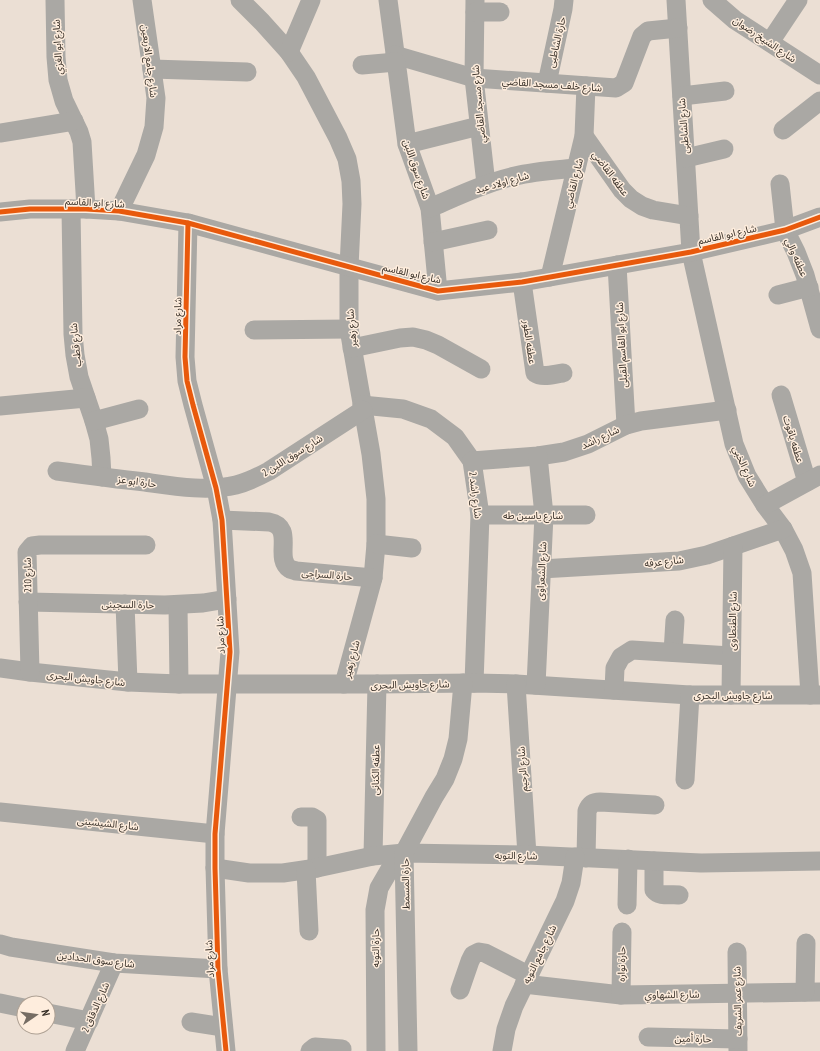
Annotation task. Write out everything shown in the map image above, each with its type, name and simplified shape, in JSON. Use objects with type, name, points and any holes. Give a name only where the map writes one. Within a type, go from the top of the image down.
[{"type":"street","name":"شارع ابو الغزي","points":[[55,0],[58,80],[64,101],[79,132],[82,142],[78,209]]},
{"type":"street","name":"شارع جامع الاربعين","points":[[119,211],[146,155],[154,127],[156,98],[142,0]]},
{"type":"street","name":"شارع زهير","points":[[240,0],[259,18],[289,52],[306,77],[338,138],[347,159],[352,181],[349,267],[349,329],[374,477],[376,499],[376,544],[373,578],[344,684]]},
{"type":"street","points":[[289,52],[311,0]]},
{"type":"street","name":"شارع سوق اللبن","points":[[388,0],[406,144],[430,208],[438,291]]},
{"type":"street","name":"حارة الشاطبى","points":[[546,84],[564,0]]},
{"type":"street","name":"شارع الشاطبى","points":[[676,0],[692,252]]},
{"type":"street","name":"شارع الشيخ رضوان","points":[[712,0],[735,20],[770,42],[815,66]]},
{"type":"street","points":[[770,42],[798,0]]},
{"type":"street","points":[[475,6],[500,12]]},
{"type":"street","name":"شارع مسجد القاضي","points":[[475,6],[474,78],[486,184]]},
{"type":"street","name":"شارع خلف مسجد القاضي","points":[[395,58],[474,78],[616,88],[624,83],[642,36],[648,31],[678,28]]},
{"type":"street","points":[[362,65],[395,58]]},
{"type":"street","points":[[152,69],[247,72]]},
{"type":"street","name":"شارع القاضي","points":[[550,277],[584,136],[586,86]]},
{"type":"street","points":[[682,96],[724,91]]},
{"type":"street","points":[[783,130],[820,101]]},
{"type":"street","points":[[0,133],[74,122]]},
{"type":"street","points":[[406,144],[479,126]]},
{"type":"street","name":"عطفه القاضي","points":[[584,136],[622,190],[631,199],[642,206],[653,210],[689,216]]},
{"type":"street","points":[[686,158],[724,149]]},
{"type":"street","name":"شارع اولاد عيد","points":[[430,208],[486,184],[515,176],[546,170],[576,168]]},
{"type":"street","name":"عطفه والي","points":[[780,184],[785,230],[805,275],[820,329]]},
{"type":"street","name":"شارع ابو القاسم","points":[[0,212],[30,209],[119,211],[188,223],[438,291],[522,282],[692,252],[785,230],[820,217]]},
{"type":"street","name":"شارع قطب","points":[[78,209],[73,334],[79,377],[99,439],[102,477]]},
{"type":"street","name":"شارع مراد","points":[[188,223],[185,357],[187,381],[216,488],[222,520],[230,652],[215,834],[218,969],[226,1051]]},
{"type":"street","points":[[433,242],[488,230]]},
{"type":"street","name":"شارع الخبي","points":[[692,252],[734,444],[747,476],[765,505],[783,529],[794,550],[802,573],[815,695]]},
{"type":"street","name":"شارع ابو القاسم القبلى","points":[[617,265],[626,425]]},
{"type":"street","name":"عطفه الطور","points":[[522,282],[535,372],[538,376],[563,373]]},
{"type":"street","points":[[778,295],[809,287]]},
{"type":"street","points":[[254,330],[349,329]]},
{"type":"street","points":[[352,348],[400,338],[413,337],[438,345],[481,369]]},
{"type":"street","name":"عطفه ياقوت","points":[[782,395],[814,478]]},
{"type":"street","points":[[0,406],[86,398]]},
{"type":"street","name":"شارع سوق اللبن 2","points":[[216,488],[253,480],[269,471],[363,408]]},
{"type":"street","name":"شارع راشد 2","points":[[363,408],[403,409],[431,419],[455,437],[472,461],[480,515],[468,683]]},
{"type":"street","points":[[94,420],[139,409]]},
{"type":"street","name":"شارع راشد","points":[[472,461],[538,456],[564,452],[588,444],[626,425],[641,421],[727,410]]},
{"type":"street","name":"شارع الشعراوى","points":[[536,685],[544,515],[538,456]]},
{"type":"street","name":"حارة ابو عز","points":[[57,472],[166,485],[216,488]]},
{"type":"street","points":[[765,505],[814,478]]},
{"type":"street","name":"شارع ياسين طه","points":[[480,515],[586,515]]},
{"type":"street","name":"حارة السراجى","points":[[222,520],[269,522],[275,524],[280,528],[283,534],[283,557],[285,564],[289,569],[296,571],[373,578]]},
{"type":"street","name":"شارع عرفه","points":[[541,569],[679,561],[707,555],[783,529]]},
{"type":"street","points":[[376,544],[412,548]]},
{"type":"street","name":"شارع 210","points":[[30,672],[27,552],[32,546],[146,545]]},
{"type":"street","name":"شارع الطنطاوى","points":[[731,695],[733,546]]},
{"type":"street","name":"حارة السجينى","points":[[28,602],[178,605],[227,599]]},
{"type":"street","points":[[126,604],[128,682]]},
{"type":"street","points":[[178,605],[179,684]]},
{"type":"street","points":[[673,652],[675,620]]},
{"type":"street","points":[[614,690],[615,668],[621,657],[632,650],[731,656]]},
{"type":"street","name":"شارع جاويش البحرى","points":[[0,668],[128,682],[179,684],[468,683],[536,685],[690,695],[815,695]]},
{"type":"street","name":"حارة المسمط","points":[[408,1051],[404,853],[445,779],[453,759],[468,683]]},
{"type":"street","name":"عطفه الكنانى","points":[[373,856],[376,684]]},
{"type":"street","name":"شارع الرحيم","points":[[516,684],[527,855]]},
{"type":"street","points":[[685,780],[690,695]]},
{"type":"street","name":"شارع جامع التوبه","points":[[502,1051],[506,1029],[514,1006],[565,901],[580,857],[589,806],[594,802],[600,802],[655,806]]},
{"type":"street","name":"شارع الشيشينى","points":[[0,812],[215,834]]},
{"type":"street","points":[[302,817],[312,817],[317,820],[312,869],[309,931]]},
{"type":"street","name":"شارع التوبه","points":[[215,868],[249,873],[283,873],[312,869],[373,856],[404,853],[527,855],[701,863],[820,861]]},
{"type":"street","name":"حارة التوبه","points":[[376,1051],[375,910],[379,888],[390,869],[404,853]]},
{"type":"street","points":[[627,905],[628,860]]},
{"type":"street","points":[[654,861],[654,890],[656,893],[679,894]]},
{"type":"street","name":"حارة نواره","points":[[621,995],[622,932]]},
{"type":"street","name":"شارع سوق الحدادين","points":[[0,944],[114,963],[218,969]]},
{"type":"street","points":[[806,944],[812,992]]},
{"type":"street","points":[[460,990],[470,960],[473,955],[479,952],[485,953],[526,980]]},
{"type":"street","name":"شارع عمر الشريف","points":[[737,952],[738,1045]]},
{"type":"street","name":"شارع الدقاق 2","points":[[75,1051],[114,963]]},
{"type":"street","name":"شارع الشهاوي","points":[[526,980],[621,995],[812,992]]},
{"type":"street","points":[[0,1003],[16,1006]]},
{"type":"street","points":[[56,1014],[89,1020]]},
{"type":"street","points":[[191,1022],[223,1027]]},
{"type":"street","name":"حارة أمين","points":[[648,1037],[738,1045]]},
{"type":"street","points":[[310,1051],[315,1048],[342,1049]]},
{"type":"cycle path","points":[[0,212],[30,209],[86,209],[119,211],[188,223],[438,291],[522,282],[691,252],[785,230],[820,217]]},
{"type":"cycle path","points":[[188,223],[185,357],[187,381],[216,488],[222,520],[230,652],[215,834],[218,969],[226,1051]]}]
